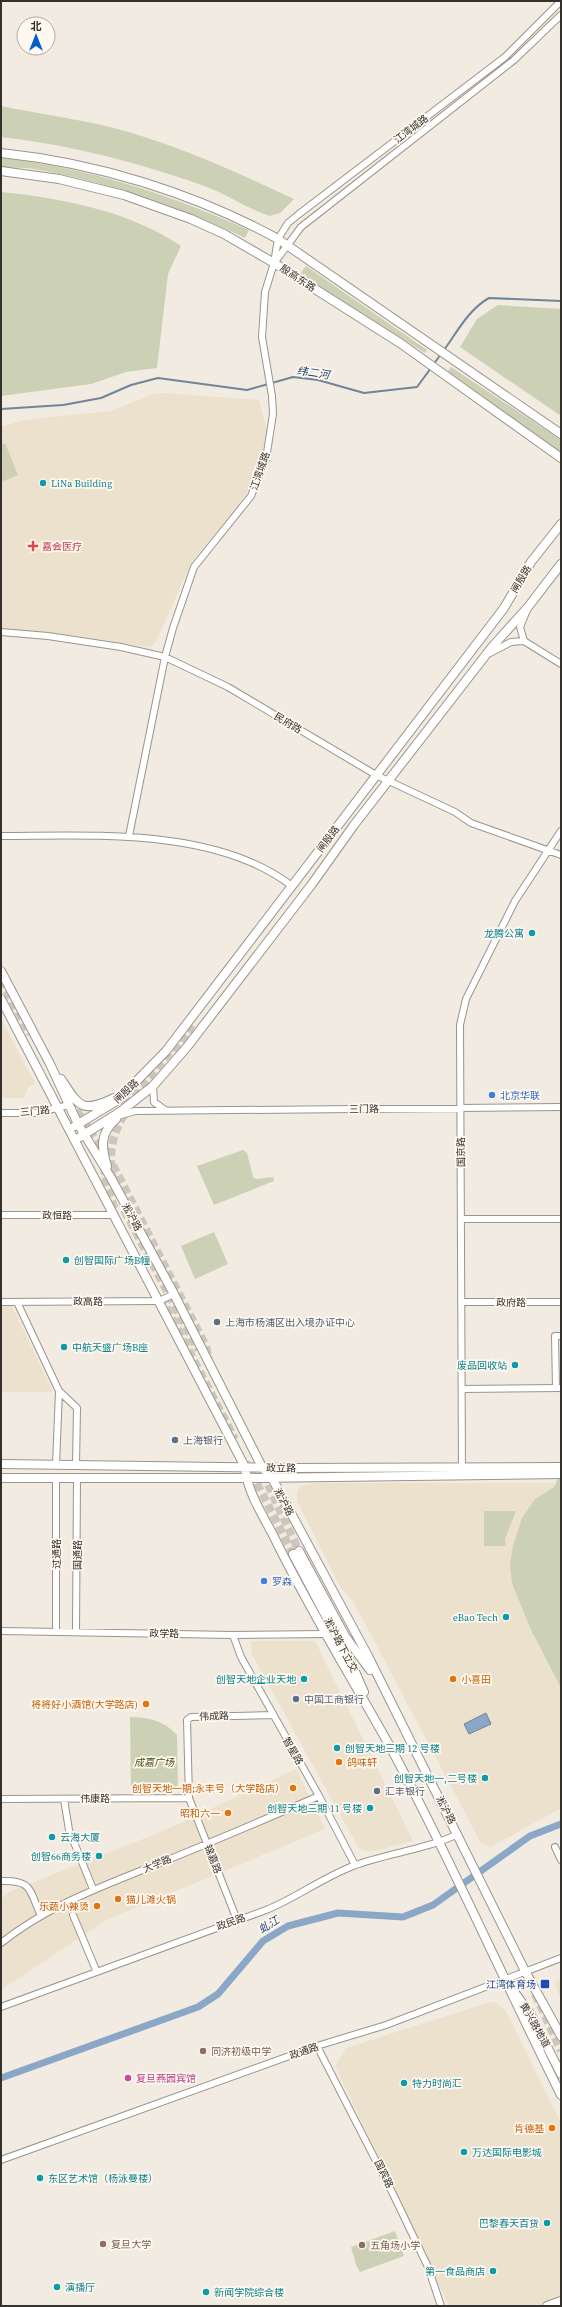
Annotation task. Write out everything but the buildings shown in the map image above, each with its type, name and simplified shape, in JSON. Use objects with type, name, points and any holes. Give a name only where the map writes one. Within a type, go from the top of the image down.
[{"type":"main road","name":"殷高东路","points":[[1,153],[57,161],[119,175],[242,220],[287,245],[452,361],[561,434]]},
{"type":"main road","name":"殷高东路","points":[[1,171],[59,179],[131,198],[190,219],[217,231],[274,263],[420,357],[561,458]]},
{"type":"main road","name":"闸殷路","points":[[71,1129],[108,1107],[128,1091],[166,1051],[504,608],[531,562],[561,524]]},
{"type":"main road","name":"闸殷路","points":[[76,1139],[105,1121],[153,1086],[187,1047],[312,884],[354,825],[388,781],[485,657],[528,608],[561,564]]},
{"type":"main road","points":[[408,732],[409,740],[413,742],[424,735]]},
{"type":"main road","points":[[337,827],[349,816],[355,819],[354,825]]},
{"type":"main road","points":[[269,916],[194,1026],[312,884]]},
{"type":"main road","name":"淞沪路","points":[[1,971],[50,1064],[78,1124],[111,1178],[174,1294],[262,1467],[272,1478],[368,1656],[383,1689],[458,1834],[525,1971],[561,2036]]},
{"type":"main road","name":"淞沪路","points":[[1,999],[71,1129],[245,1467],[246,1478],[281,1553],[385,1738],[439,1843],[449,1867],[506,1979],[561,2095]]},
{"type":"main road","points":[[50,1064],[75,1101],[82,1106],[100,1105],[128,1091]]},
{"type":"main road","points":[[111,1178],[103,1153],[104,1133],[110,1124],[139,1097]]},
{"type":"main road","name":"政立路","points":[[1,1464],[262,1467],[561,1474]]},
{"type":"main road","name":"政立路","points":[[1,1478],[272,1478],[462,1472],[561,1467]]},
{"type":"main road","name":"淞沪路下立交","points":[[383,1689],[345,1636],[296,1552],[353,1667],[385,1738]]},
{"type":"main road","name":"黄兴路地道","points":[[506,1979],[531,2015],[561,2074]]},
{"type":"main road","points":[[547,2306],[561,2301]]},
{"type":"street","name":"江湾城路","points":[[129,836],[165,657],[173,628],[194,568],[212,543],[242,508],[259,479],[266,459],[271,431],[272,396],[262,337],[263,313],[265,292],[274,263],[278,239],[288,223],[299,214],[505,57],[561,1]]},
{"type":"street","name":"江湾城路","points":[[274,263],[301,227],[514,60],[561,15]]},
{"type":"street","points":[[524,641],[520,627],[528,608]]},
{"type":"street","name":"民府路","points":[[1,632],[48,636],[121,647],[165,657],[228,687],[376,775],[455,812],[471,823],[561,855]]},
{"type":"street","points":[[485,657],[506,644],[524,641],[561,664]]},
{"type":"street","name":"国京路","points":[[462,1472],[460,1032],[466,999],[515,901],[547,850],[561,831]]},
{"type":"street","points":[[1,836],[129,836],[191,845],[248,859],[292,886]]},
{"type":"street","points":[[153,1086],[154,1102],[166,1111]]},
{"type":"street","name":"三门路","points":[[1,1113],[36,1113],[59,1108],[69,1104]]},
{"type":"street","name":"三门路","points":[[105,1121],[123,1113],[135,1111],[561,1107]]},
{"type":"street","name":"政恒路","points":[[1,1215],[114,1215]]},
{"type":"street","points":[[462,1219],[561,1219]]},
{"type":"street","name":"政高路","points":[[1,1302],[159,1301],[174,1294]]},
{"type":"street","points":[[16,1302],[59,1391],[77,1408],[76,1465]]},
{"type":"street","name":"政府路","points":[[461,1302],[561,1302]]},
{"type":"street","points":[[462,1389],[559,1388],[555,1336],[561,1336]]},
{"type":"street","points":[[56,1465],[59,1391]]},
{"type":"street","name":"过通路","points":[[56,1478],[56,1631]]},
{"type":"street","name":"国通路","points":[[76,1632],[77,1478]]},
{"type":"street","name":"政学路","points":[[1,1631],[233,1635],[327,1634]]},
{"type":"street","name":"智星路","points":[[233,1635],[241,1657],[272,1715],[319,1796],[355,1865]]},
{"type":"street","name":"伟成路","points":[[189,1798],[187,1782],[188,1718],[272,1715]]},
{"type":"street","name":"大学路","points":[[1,1943],[41,1916],[93,1889],[207,1844],[319,1796]]},
{"type":"street","name":"伟康路","points":[[1,1798],[189,1798]]},
{"type":"street","name":"锦嘉路","points":[[189,1798],[237,1920]]},
{"type":"street","points":[[64,1799],[69,1830],[93,1889]]},
{"type":"street","name":"政民路","points":[[1,2007],[96,1970],[280,1905],[324,1879],[355,1865],[439,1843],[458,1834]]},
{"type":"street","points":[[555,1847],[561,1860]]},
{"type":"street","points":[[1,1881],[19,1881],[28,1886],[41,1916]]},
{"type":"street","points":[[73,1915],[96,1970]]},
{"type":"street","name":"政通路","points":[[1,2160],[317,2046],[386,2025],[561,1958]]},
{"type":"street","name":"国宾路","points":[[317,2046],[394,2196],[428,2267],[441,2306]]},
{"type":"shaded area","points":[[165,393],[259,400],[267,431],[262,463],[255,479],[237,507],[191,563],[156,642],[152,646],[146,647],[80,636],[1,628],[1,427],[24,420],[111,411],[153,394]]},
{"type":"shaded area","points":[[1,1019],[35,1083],[28,1088],[24,1098],[1,1098]]},
{"type":"shaded area","points":[[1,1306],[12,1306],[53,1392],[1,1392]]},
{"type":"shaded area","points":[[317,1483],[555,1483],[554,1487],[535,1499],[512,1584],[531,1630],[561,1688],[561,1808],[491,1847],[481,1843],[361,1616],[352,1600],[341,1588],[297,1501],[297,1492],[300,1486]]},
{"type":"shaded area","points":[[251,1641],[315,1641],[413,1841],[371,1852],[362,1850],[358,1847],[251,1653]]},
{"type":"shaded area","points":[[296,1769],[325,1829],[106,1920],[1,1990],[1,1899],[11,1891],[163,1831]]},
{"type":"shaded area","points":[[561,1979],[561,1999],[554,1982]]},
{"type":"shaded area","points":[[490,2002],[495,2002],[506,2011],[561,2123],[561,2298],[537,2306],[449,2306],[335,2066],[346,2048]]},
{"type":"green space","points":[[1,106],[89,122],[164,143],[208,160],[294,199],[280,213],[270,216],[254,210],[207,187],[157,170],[80,150],[27,140],[1,137]]},
{"type":"green space","points":[[1,158],[65,168],[128,184],[189,205],[249,230],[245,238],[220,226],[142,196],[115,188],[61,174],[34,169],[1,167]]},
{"type":"green space","points":[[1,192],[71,202],[94,208],[140,224],[181,246],[168,274],[157,368],[126,372],[91,384],[1,396]]},
{"type":"green space","points":[[306,266],[427,350],[425,353],[300,274]]},
{"type":"green space","points":[[498,305],[561,309],[561,416],[460,347],[477,319]]},
{"type":"green space","points":[[451,367],[561,440],[561,453],[448,371]]},
{"type":"green space","points":[[5,443],[18,475],[1,482],[1,445]]},
{"type":"green space","points":[[243,1150],[247,1153],[253,1177],[256,1179],[273,1177],[274,1181],[214,1205],[197,1166]]},
{"type":"green space","points":[[214,1232],[228,1264],[195,1279],[181,1246]]},
{"type":"green space","points":[[559,1476],[561,1476],[561,1688],[531,1630],[512,1584],[510,1565],[513,1546],[522,1518],[535,1499],[554,1487]]},
{"type":"green space","points":[[484,1511],[516,1511],[505,1539],[506,1546],[484,1546]]},
{"type":"green space","name":"成嘉广场","points":[[130,1717],[150,1719],[162,1723],[177,1735],[178,1789],[131,1790]]},
{"type":"green space","points":[[395,2231],[404,2256],[360,2272],[356,2265],[351,2247]]},
{"type":"water","points":[[486,1713],[491,1724],[469,1734],[464,1724]]},
{"type":"waterway","name":"纬二河","points":[[444,350],[475,308],[489,298],[561,301]]},
{"type":"waterway","name":"纬二河","points":[[433,365],[441,354]]},
{"type":"waterway","name":"纬二河","points":[[1,409],[63,405],[101,398],[131,385],[158,378],[247,390],[293,377],[318,380],[364,393],[417,387],[431,368]]},
{"type":"waterway","name":"虬江","points":[[1,2078],[198,2007],[218,1994],[263,1941],[288,1926],[338,1913],[403,1917],[433,1905],[530,1836],[561,1824]]},
{"type":"tunnel","points":[[1,980],[30,1034]]},
{"type":"tunnel","points":[[126,1105],[192,1025]]},
{"type":"tunnel","points":[[177,1053],[195,1031]]},
{"type":"tunnel","points":[[70,1100],[104,1152]]},
{"type":"tunnel","points":[[113,1180],[111,1153],[118,1126],[128,1110]]},
{"type":"tunnel","points":[[113,1165],[206,1346],[209,1359]]},
{"type":"tunnel","points":[[104,1166],[106,1184],[116,1212]]},
{"type":"tunnel","points":[[124,1210],[198,1350]]},
{"type":"tunnel","points":[[161,1297],[235,1439]]},
{"type":"tunnel","points":[[246,1462],[293,1554]]},
{"type":"tunnel","points":[[263,1474],[299,1551]]},
{"type":"tunnel","points":[[535,1994],[561,2051]]},
{"type":"place","name":"LiNa Building","points":[[43,483]]},
{"type":"place","name":"嘉会医疗","points":[[33,546]]},
{"type":"place","name":"龙腾公寓","points":[[532,933]]},
{"type":"place","name":"北京华联","points":[[492,1095]]},
{"type":"place","name":"创智国际广场B幢","points":[[66,1260]]},
{"type":"place","name":"上海市杨浦区出入境办证中心","points":[[217,1322]]},
{"type":"place","name":"中航天盛广场B座","points":[[64,1347]]},
{"type":"place","name":"废品回收站","points":[[515,1365]]},
{"type":"place","name":"上海银行","points":[[175,1440]]},
{"type":"place","name":"罗森","points":[[264,1581]]},
{"type":"place","name":"eBao Tech","points":[[506,1617]]},
{"type":"place","name":"创智天地企业天地","points":[[304,1679]]},
{"type":"place","name":"小喜田","points":[[453,1679]]},
{"type":"place","name":"中国工商银行","points":[[296,1699]]},
{"type":"place","name":"将将好小酒馆(大学路店)","points":[[146,1704]]},
{"type":"place","name":"创智天地三期 12 号楼","points":[[337,1748]]},
{"type":"place","name":"鸽味轩","points":[[339,1762]]},
{"type":"place","name":"创智天地一,二号楼","points":[[485,1778]]},
{"type":"place","name":"创智天地一期;永丰号（大学路店）","points":[[293,1788]]},
{"type":"place","name":"汇丰银行","points":[[377,1791]]},
{"type":"place","name":"创智天地三期 11 号楼","points":[[370,1808]]},
{"type":"place","name":"昭和六一","points":[[228,1813]]},
{"type":"place","name":"云海大厦","points":[[52,1837]]},
{"type":"place","name":"创智66商务楼","points":[[99,1856]]},
{"type":"place","name":"猫儿滩火锅","points":[[118,1899]]},
{"type":"place","name":"乐蔬小辣烫","points":[[97,1906]]},
{"type":"place","name":"江湾体育场","points":[[545,1984]]},
{"type":"place","name":"同济初级中学","points":[[203,2051]]},
{"type":"place","name":"复旦燕园宾馆","points":[[128,2078]]},
{"type":"place","name":"特力时尚汇","points":[[404,2083]]},
{"type":"place","name":"肯德基","points":[[552,2128]]},
{"type":"place","name":"万达国际电影城","points":[[464,2152]]},
{"type":"place","name":"东区艺术馆（杨泳曼楼）","points":[[40,2178]]},
{"type":"place","name":"巴黎春天百货","points":[[547,2223]]},
{"type":"place","name":"复旦大学","points":[[103,2244]]},
{"type":"place","name":"五角场小学","points":[[362,2245]]},
{"type":"place","name":"第一食品商店","points":[[493,2271]]},
{"type":"place","name":"演播厅","points":[[57,2287]]},
{"type":"place","name":"新闻学院综合楼","points":[[206,2292]]}]
